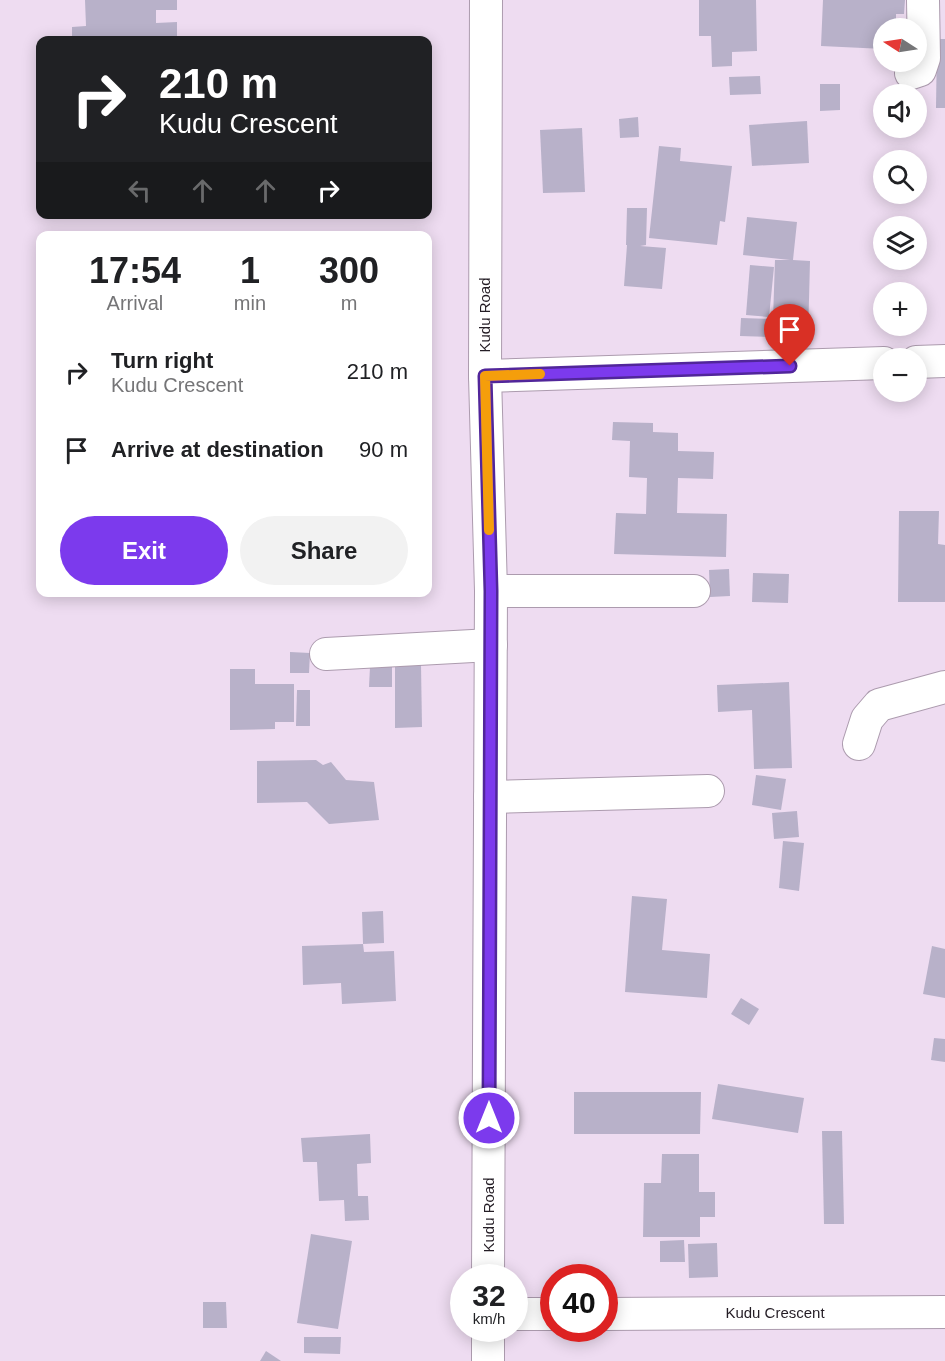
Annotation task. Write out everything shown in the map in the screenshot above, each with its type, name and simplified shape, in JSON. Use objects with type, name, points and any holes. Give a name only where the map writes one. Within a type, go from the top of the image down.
[{"type":"street","name":"Kudu Road","points":[[486,0],[485,376],[491,591],[488,1264]]},
{"type":"street","points":[[911,73],[920,69],[924,58],[923,0]]},
{"type":"street","points":[[927,362],[945,361]]},
{"type":"street","points":[[485,376],[873,363]]},
{"type":"street","points":[[491,591],[694,591]]},
{"type":"street","points":[[326,654],[491,645]]},
{"type":"street","points":[[859,744],[867,719],[879,705],[945,687]]},
{"type":"street","points":[[490,797],[708,791]]},
{"type":"street","name":"Kudu Crescent","points":[[618,1314],[945,1312]]},
{"type":"street","points":[[488,1342],[488,1361]]},
{"type":"building","points":[[85,0],[177,0],[177,10],[156,10],[156,23],[177,22],[177,36],[72,36],[72,27],[86,26]]},
{"type":"building","points":[[699,0],[756,0],[757,51],[732,52],[732,66],[712,67],[711,36],[699,36]]},
{"type":"building","points":[[823,0],[905,0],[904,14],[896,14],[896,18],[873,18],[873,48],[821,46]]},
{"type":"building","points":[[937,39],[945,39],[945,108],[936,108]]},
{"type":"building","points":[[760,76],[761,94],[730,95],[729,77]]},
{"type":"building","points":[[820,84],[840,84],[840,110],[820,111]]},
{"type":"building","points":[[638,117],[639,137],[620,138],[619,119]]},
{"type":"building","points":[[807,121],[809,163],[752,166],[749,125]]},
{"type":"building","points":[[582,128],[585,192],[543,193],[540,130]]},
{"type":"building","points":[[659,146],[681,148],[680,161],[732,166],[725,222],[720,221],[717,245],[649,238]]},
{"type":"building","points":[[627,208],[647,208],[646,245],[640,246],[666,248],[662,289],[624,286]]},
{"type":"building","points":[[747,217],[797,222],[793,260],[810,261],[808,338],[740,336],[741,318],[773,319],[775,260],[790,260],[743,255]]},
{"type":"building","points":[[750,265],[774,267],[769,317],[746,315]]},
{"type":"building","points":[[613,422],[653,423],[653,432],[678,433],[678,451],[714,452],[713,479],[678,478],[677,513],[727,514],[726,557],[614,554],[616,513],[646,514],[647,478],[629,477],[630,441],[612,440]]},
{"type":"building","points":[[899,511],[939,511],[938,544],[945,545],[945,602],[898,602]]},
{"type":"building","points":[[729,569],[730,596],[710,597],[709,570]]},
{"type":"building","points":[[753,573],[789,574],[788,603],[752,602]]},
{"type":"building","points":[[290,652],[310,653],[309,673],[290,673]]},
{"type":"building","points":[[395,665],[421,665],[422,727],[395,728]]},
{"type":"building","points":[[370,667],[392,667],[392,687],[369,687]]},
{"type":"building","points":[[230,669],[255,669],[255,684],[294,684],[294,722],[275,722],[275,729],[230,730]]},
{"type":"building","points":[[789,682],[792,768],[754,769],[752,710],[718,712],[717,685]]},
{"type":"building","points":[[297,690],[310,690],[310,726],[296,726]]},
{"type":"building","points":[[316,760],[323,765],[331,762],[346,780],[374,782],[379,820],[329,824],[307,802],[257,803],[257,761]]},
{"type":"building","points":[[756,775],[786,779],[781,810],[752,805]]},
{"type":"building","points":[[797,811],[799,837],[774,839],[772,813]]},
{"type":"building","points":[[783,841],[804,843],[799,891],[779,888]]},
{"type":"building","points":[[632,896],[667,899],[662,950],[710,954],[707,998],[625,992]]},
{"type":"building","points":[[383,911],[384,943],[363,944],[362,912]]},
{"type":"building","points":[[363,944],[364,952],[394,951],[396,1001],[342,1004],[341,983],[303,985],[302,946]]},
{"type":"building","points":[[932,946],[945,949],[945,998],[923,994]]},
{"type":"building","points":[[741,998],[759,1009],[749,1025],[731,1014]]},
{"type":"building","points":[[934,1038],[945,1039],[945,1062],[931,1060]]},
{"type":"building","points":[[718,1084],[804,1098],[798,1133],[712,1119]]},
{"type":"building","points":[[574,1092],[701,1092],[700,1134],[574,1134]]},
{"type":"building","points":[[822,1131],[842,1131],[844,1224],[824,1224]]},
{"type":"building","points":[[370,1134],[371,1163],[357,1164],[358,1196],[368,1196],[369,1220],[345,1221],[344,1200],[319,1201],[317,1162],[303,1162],[301,1138]]},
{"type":"building","points":[[662,1154],[699,1154],[699,1192],[715,1192],[715,1217],[700,1217],[700,1237],[643,1237],[644,1183],[661,1183]]},
{"type":"building","points":[[311,1234],[352,1241],[338,1329],[297,1323]]},
{"type":"building","points":[[684,1240],[685,1262],[660,1262],[660,1241]]},
{"type":"building","points":[[717,1243],[718,1277],[689,1278],[688,1244]]},
{"type":"building","points":[[203,1302],[226,1302],[227,1328],[203,1328]]},
{"type":"building","points":[[304,1337],[341,1337],[340,1354],[304,1353]]},
{"type":"building","points":[[266,1351],[281,1361],[260,1361]]},
{"type":"slow traffic","points":[[489,530],[485,376],[540,374]]},
{"type":"route","points":[[489,1118],[491,591],[485,376],[790,366]]}]
